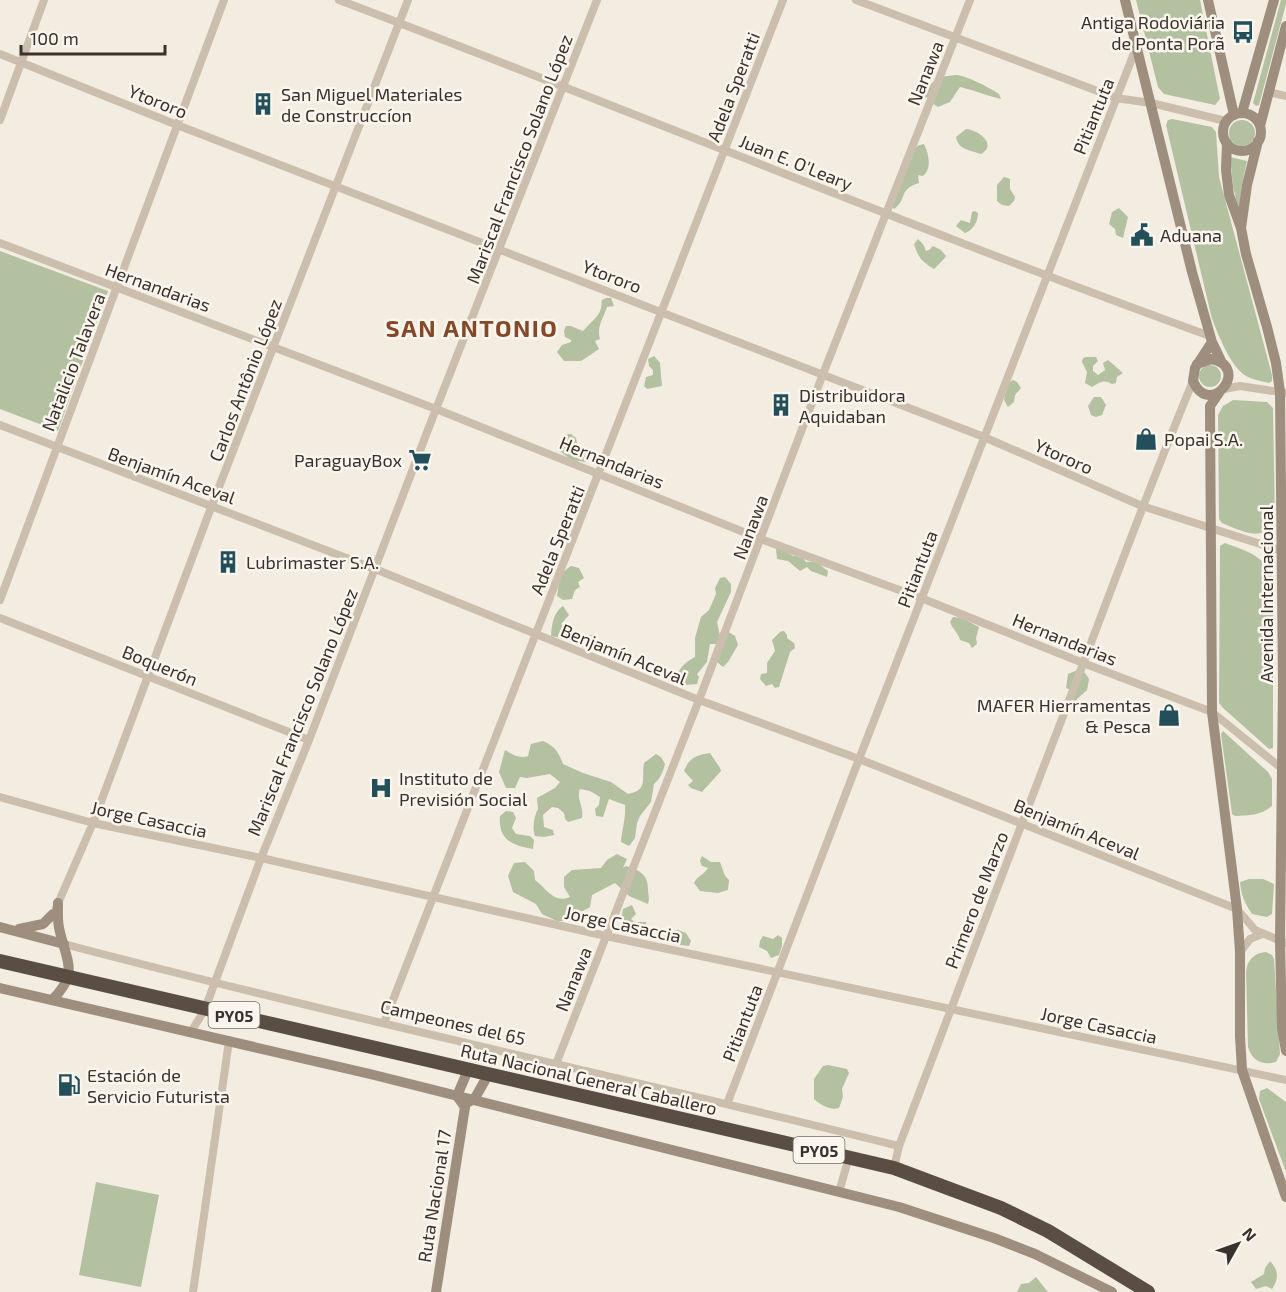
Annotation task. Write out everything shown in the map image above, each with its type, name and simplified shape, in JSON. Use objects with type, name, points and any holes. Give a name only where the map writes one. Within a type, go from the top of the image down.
[{"type":"highway","name":"Ruta Nacional General Caballero","points":[[0,961],[894,1168],[1001,1208],[1048,1231],[1148,1292]]},
{"type":"main road","points":[[1125,0],[1192,272],[1211,339],[1228,380],[1210,406]]},
{"type":"main road","points":[[1208,0],[1234,116]]},
{"type":"main road","points":[[1258,141],[1249,149],[1243,150],[1227,143],[1223,133],[1234,116],[1274,0]]},
{"type":"main road","points":[[1241,228],[1247,185],[1260,126],[1286,27]]},
{"type":"main road","points":[[1234,116],[1253,117],[1260,126]]},
{"type":"main road","name":"Avenida Internacional","points":[[1227,143],[1226,170],[1229,195],[1241,228],[1283,393],[1282,1028],[1286,1051]]},
{"type":"main road","points":[[1211,339],[1193,372],[1193,381],[1210,406],[1212,712],[1237,909],[1242,1070],[1286,1197]]},
{"type":"main road","points":[[1197,364],[1211,359],[1224,366]]},
{"type":"main road","points":[[1201,392],[1210,395],[1221,391]]},
{"type":"main road","points":[[52,1000],[62,990],[68,978],[69,960],[59,925],[58,903]]},
{"type":"main road","points":[[14,930],[43,924],[53,914]]},
{"type":"main road","name":"Campeones del 65","points":[[0,927],[64,944]]},
{"type":"main road","points":[[0,988],[229,1041],[899,1207],[1035,1254],[1112,1292]]},
{"type":"main road","name":"Ruta Nacional 17","points":[[436,1292],[468,1070]]},
{"type":"main road","name":"Ruta Nacional 17","points":[[464,1100],[475,1098],[488,1075]]},
{"type":"street","points":[[0,120],[44,0]]},
{"type":"street","name":"Natalicio Talavera","points":[[0,600],[224,0]]},
{"type":"street","name":"Juan E. O'Leary","points":[[339,0],[1046,277],[1211,339]]},
{"type":"street","name":"Carlos Antônio López","points":[[43,938],[93,823],[212,505],[408,0]]},
{"type":"street","name":"Mariscal Francisco Solano López","points":[[191,1032],[205,1009],[261,858],[597,0]]},
{"type":"street","name":"Adela Speratti","points":[[384,1023],[783,0]]},
{"type":"street","points":[[856,0],[1116,98],[1234,116]]},
{"type":"street","name":"Nanawa","points":[[556,1064],[970,0]]},
{"type":"street","name":"Pitiantuta","points":[[727,1104],[921,598],[1137,46]]},
{"type":"street","name":"Ytororo","points":[[0,54],[177,125],[984,437],[1142,506],[1210,530],[1282,551]]},
{"type":"street","points":[[1268,92],[1286,96]]},
{"type":"street","name":"Hernandarias","points":[[0,243],[274,346],[600,473],[761,539],[921,598],[1212,712],[1281,768]]},
{"type":"street","points":[[1224,366],[1240,386]]},
{"type":"street","name":"Primero de Marzo","points":[[894,1168],[899,1146],[1020,823],[1142,506],[1193,381]]},
{"type":"street","points":[[1221,391],[1240,386],[1283,393]]},
{"type":"street","points":[[1186,396],[1201,392]]},
{"type":"street","name":"Benjamín Aceval","points":[[0,425],[212,505],[699,700],[859,759],[1237,909]]},
{"type":"street","name":"Boquerón","points":[[0,618],[309,740]]},
{"type":"street","name":"Jorge Casaccia","points":[[0,797],[93,823],[261,858],[606,936],[1286,1080]]},
{"type":"street","points":[[1237,909],[1247,922],[1262,934],[1283,942]]},
{"type":"street","points":[[1240,952],[1250,939],[1262,934]]},
{"type":"street","name":"Campeones del 65","points":[[64,944],[214,984],[899,1146]]},
{"type":"street","points":[[193,1292],[229,1041]]},
{"type":"street","points":[[839,1192],[849,1157]]},
{"type":"green space","points":[[1136,0],[1200,0],[1220,99],[1215,105],[1164,94],[1158,87]]},
{"type":"green space","points":[[1281,0],[1286,0],[1286,4],[1259,105],[1256,106],[1253,103]]},
{"type":"green space","points":[[956,75],[985,86],[999,94],[1001,99],[960,87],[950,102],[938,107],[932,103],[931,96],[921,99],[919,93],[940,77]]},
{"type":"green space","points":[[1168,120],[1212,127],[1216,132],[1219,177],[1272,375],[1272,381],[1269,383],[1249,377],[1240,371],[1226,350],[1212,319],[1166,125]]},
{"type":"green space","points":[[1242,120],[1251,124],[1255,133],[1251,142],[1242,146],[1233,142],[1229,133],[1233,124]]},
{"type":"green space","points":[[966,129],[981,135],[987,142],[986,150],[981,154],[959,145],[956,137]]},
{"type":"green space","points":[[924,144],[928,157],[928,169],[923,176],[918,175],[919,183],[908,188],[901,202],[894,209],[887,201],[916,148]]},
{"type":"green space","points":[[1230,157],[1247,161],[1239,212],[1233,186]]},
{"type":"green space","points":[[1004,177],[1010,179],[1010,189],[1015,197],[1009,206],[997,201],[997,185]]},
{"type":"green space","points":[[1119,208],[1128,217],[1123,238],[1116,235],[1115,229],[1109,224],[1112,212]]},
{"type":"green space","points":[[972,212],[978,213],[977,220],[970,230],[965,233],[956,226],[961,220],[970,223]]},
{"type":"green space","points":[[918,239],[926,251],[933,246],[946,256],[934,269],[919,256],[914,244]]},
{"type":"green space","points":[[0,251],[108,291],[58,431],[0,409]]},
{"type":"green space","points":[[611,298],[614,306],[607,307],[601,322],[600,339],[595,341],[599,349],[581,361],[564,361],[557,352],[562,345],[571,342],[565,337],[566,326],[583,331],[597,316],[601,310],[602,300]]},
{"type":"green space","points":[[654,356],[660,363],[662,386],[647,389],[644,386],[646,377],[653,375],[648,359]]},
{"type":"green space","points":[[1086,357],[1096,357],[1098,361],[1093,366],[1093,371],[1098,375],[1105,370],[1103,363],[1108,360],[1123,373],[1117,377],[1116,383],[1102,382],[1092,387],[1085,383],[1087,372],[1082,362]]},
{"type":"green space","points":[[1206,365],[1214,365],[1221,372],[1221,380],[1214,387],[1206,387],[1199,380],[1199,372]]},
{"type":"green space","points":[[1013,380],[1021,388],[1015,395],[1014,402],[1008,407],[1004,400],[1007,384]]},
{"type":"green space","points":[[1094,397],[1101,397],[1106,405],[1102,415],[1096,417],[1091,415],[1088,406]]},
{"type":"green space","points":[[1233,400],[1267,402],[1273,408],[1275,521],[1270,528],[1257,534],[1236,529],[1222,523],[1219,519],[1218,415],[1223,406]]},
{"type":"green space","points":[[568,434],[576,438],[578,449],[588,453],[590,460],[586,462],[571,460],[561,452],[561,439]]},
{"type":"green space","points":[[1225,543],[1259,559],[1265,564],[1273,578],[1273,748],[1269,749],[1219,703],[1220,546]]},
{"type":"green space","points":[[780,548],[793,556],[801,556],[806,562],[816,562],[828,571],[827,577],[807,567],[800,571],[788,561],[777,559],[776,549]]},
{"type":"green space","points":[[571,566],[579,568],[584,578],[578,582],[580,587],[575,590],[572,599],[563,600],[557,596],[559,583],[564,572]]},
{"type":"green space","points":[[725,577],[731,584],[731,592],[717,622],[720,636],[727,631],[735,636],[738,645],[723,667],[716,661],[718,644],[710,644],[707,662],[697,674],[699,677],[697,684],[685,685],[675,681],[682,667],[695,657],[695,638],[701,617],[709,610],[720,578]]},
{"type":"green space","points":[[563,606],[569,615],[561,624],[567,629],[568,634],[561,638],[551,636],[555,615]]},
{"type":"green space","points":[[953,617],[962,618],[979,627],[977,644],[972,648],[969,643],[960,640],[950,622]]},
{"type":"green space","points":[[784,631],[787,638],[794,643],[795,648],[790,652],[779,687],[775,688],[772,684],[766,686],[760,679],[761,674],[767,673],[767,663],[775,651],[772,640]]},
{"type":"green space","points":[[592,635],[615,649],[621,649],[621,659],[617,661],[601,652],[583,648],[579,641],[585,636]]},
{"type":"green space","points":[[1078,670],[1085,673],[1089,679],[1087,690],[1073,706],[1067,703],[1071,690],[1066,688],[1068,674]]},
{"type":"green space","points":[[1223,731],[1268,772],[1272,779],[1272,806],[1263,812],[1235,816],[1232,814],[1221,734]]},
{"type":"green space","points":[[543,741],[556,750],[563,764],[611,782],[628,794],[639,790],[642,786],[644,763],[656,754],[661,757],[665,764],[663,770],[660,778],[654,784],[651,802],[640,816],[635,838],[629,846],[621,842],[625,805],[609,799],[603,817],[596,816],[595,809],[599,805],[600,797],[590,791],[580,789],[582,818],[568,822],[564,813],[552,807],[543,815],[544,827],[553,830],[554,835],[535,836],[537,798],[555,788],[560,782],[550,774],[520,777],[515,788],[506,788],[499,772],[505,750],[516,756],[525,757],[528,756],[531,744]]},
{"type":"green space","points":[[710,753],[721,771],[702,792],[691,788],[688,785],[693,781],[684,771],[688,763],[694,758]]},
{"type":"green space","points":[[506,811],[513,812],[516,818],[512,828],[516,834],[530,836],[534,840],[533,849],[519,846],[504,836],[500,816]]},
{"type":"green space","points":[[617,854],[627,859],[623,868],[626,866],[639,871],[644,876],[648,884],[648,904],[629,896],[615,883],[592,895],[590,907],[565,921],[557,921],[542,914],[536,904],[513,892],[508,876],[514,863],[525,862],[534,871],[535,880],[555,897],[564,899],[570,897],[564,887],[564,877],[572,870],[601,868],[607,860]]},
{"type":"green space","points":[[702,856],[711,862],[720,862],[729,880],[728,890],[718,893],[700,891],[694,883],[708,868],[702,866],[700,861]]},
{"type":"green space","points":[[1249,879],[1263,879],[1274,884],[1272,914],[1267,917],[1252,914],[1245,903],[1240,882]]},
{"type":"green space","points":[[632,905],[636,914],[631,919],[635,922],[646,922],[647,932],[632,930],[621,920],[623,909]]},
{"type":"green space","points":[[678,930],[686,933],[691,941],[689,946],[673,944],[668,938],[669,931]]},
{"type":"green space","points":[[778,935],[782,938],[782,946],[779,955],[771,958],[767,951],[759,947],[760,941],[763,936],[773,939]]},
{"type":"green space","points":[[1266,952],[1274,959],[1280,1054],[1276,1062],[1262,1063],[1252,1056],[1248,1047],[1246,972],[1252,958]]},
{"type":"green space","points":[[823,1066],[847,1069],[849,1073],[842,1089],[843,1097],[839,1108],[836,1109],[826,1107],[814,1099],[814,1079]]},
{"type":"green space","points":[[1267,1088],[1286,1102],[1286,1172],[1259,1099],[1260,1091]]},
{"type":"green space","points":[[96,1182],[159,1195],[141,1287],[79,1275]]},
{"type":"green space","points":[[1270,1261],[1275,1268],[1277,1278],[1272,1289],[1266,1286],[1256,1289],[1251,1282],[1264,1274]]},
{"type":"green space","points":[[1036,1277],[1048,1292],[1017,1292],[1021,1284],[1029,1283]]},
{"type":"place","name":"Antiga Rodoviária de Ponta Porã","points":[[1243,32]]},
{"type":"place","name":"San Miguel Materiales de Construccíon","points":[[263,104]]},
{"type":"place","name":"Aduana","points":[[1142,235]]},
{"type":"place","name":"Distribuidora Aquidaban","points":[[781,405]]},
{"type":"place","name":"Popai S.A.","points":[[1146,439]]},
{"type":"place","name":"ParaguayBox","points":[[420,460]]},
{"type":"place","name":"Lubrimaster S.A.","points":[[228,562]]},
{"type":"place","name":"MAFER Hierramentas & Pesca","points":[[1169,715]]},
{"type":"place","name":"Instituto de Previsión Social","points":[[381,788]]},
{"type":"place","name":"Estación de Servicio Futurista","points":[[69,1085]]},
{"type":"district","name":"SAN ANTONIO","points":[[472,327]]}]
